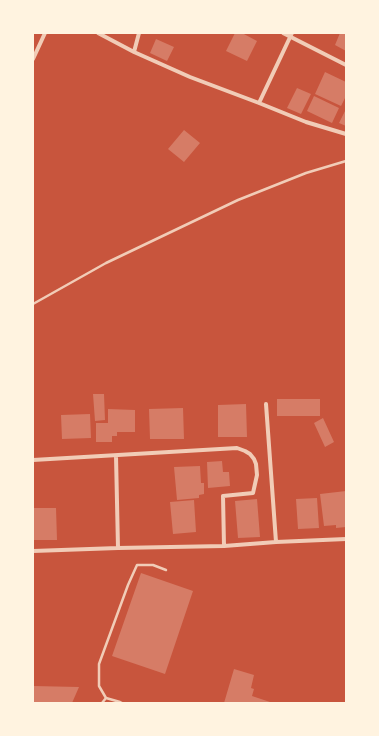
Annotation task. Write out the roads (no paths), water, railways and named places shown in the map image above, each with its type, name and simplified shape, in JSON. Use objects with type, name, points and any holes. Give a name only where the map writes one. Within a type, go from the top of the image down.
[{"type":"street","points":[[33,59],[45,33]]},
{"type":"street","points":[[98,33],[134,52],[190,77],[306,122],[346,134]]},
{"type":"street","points":[[134,52],[139,33]]},
{"type":"street","points":[[283,33],[291,35],[346,65]]},
{"type":"street","points":[[259,103],[291,35]]},
{"type":"street","points":[[266,404],[276,542]]},
{"type":"street","points":[[33,460],[237,448],[245,451],[254,459],[257,475],[253,493],[222,496],[224,546]]},
{"type":"street","points":[[116,456],[118,548]]},
{"type":"street","points":[[33,551],[224,546],[346,539]]},
{"type":"lane","points":[[33,304],[106,263],[238,200],[306,173],[346,161]]},
{"type":"lane","points":[[122,703],[106,698],[99,686],[99,664],[128,585],[137,565],[152,565],[166,570]]},
{"type":"lane","points":[[102,703],[106,698]]}]
